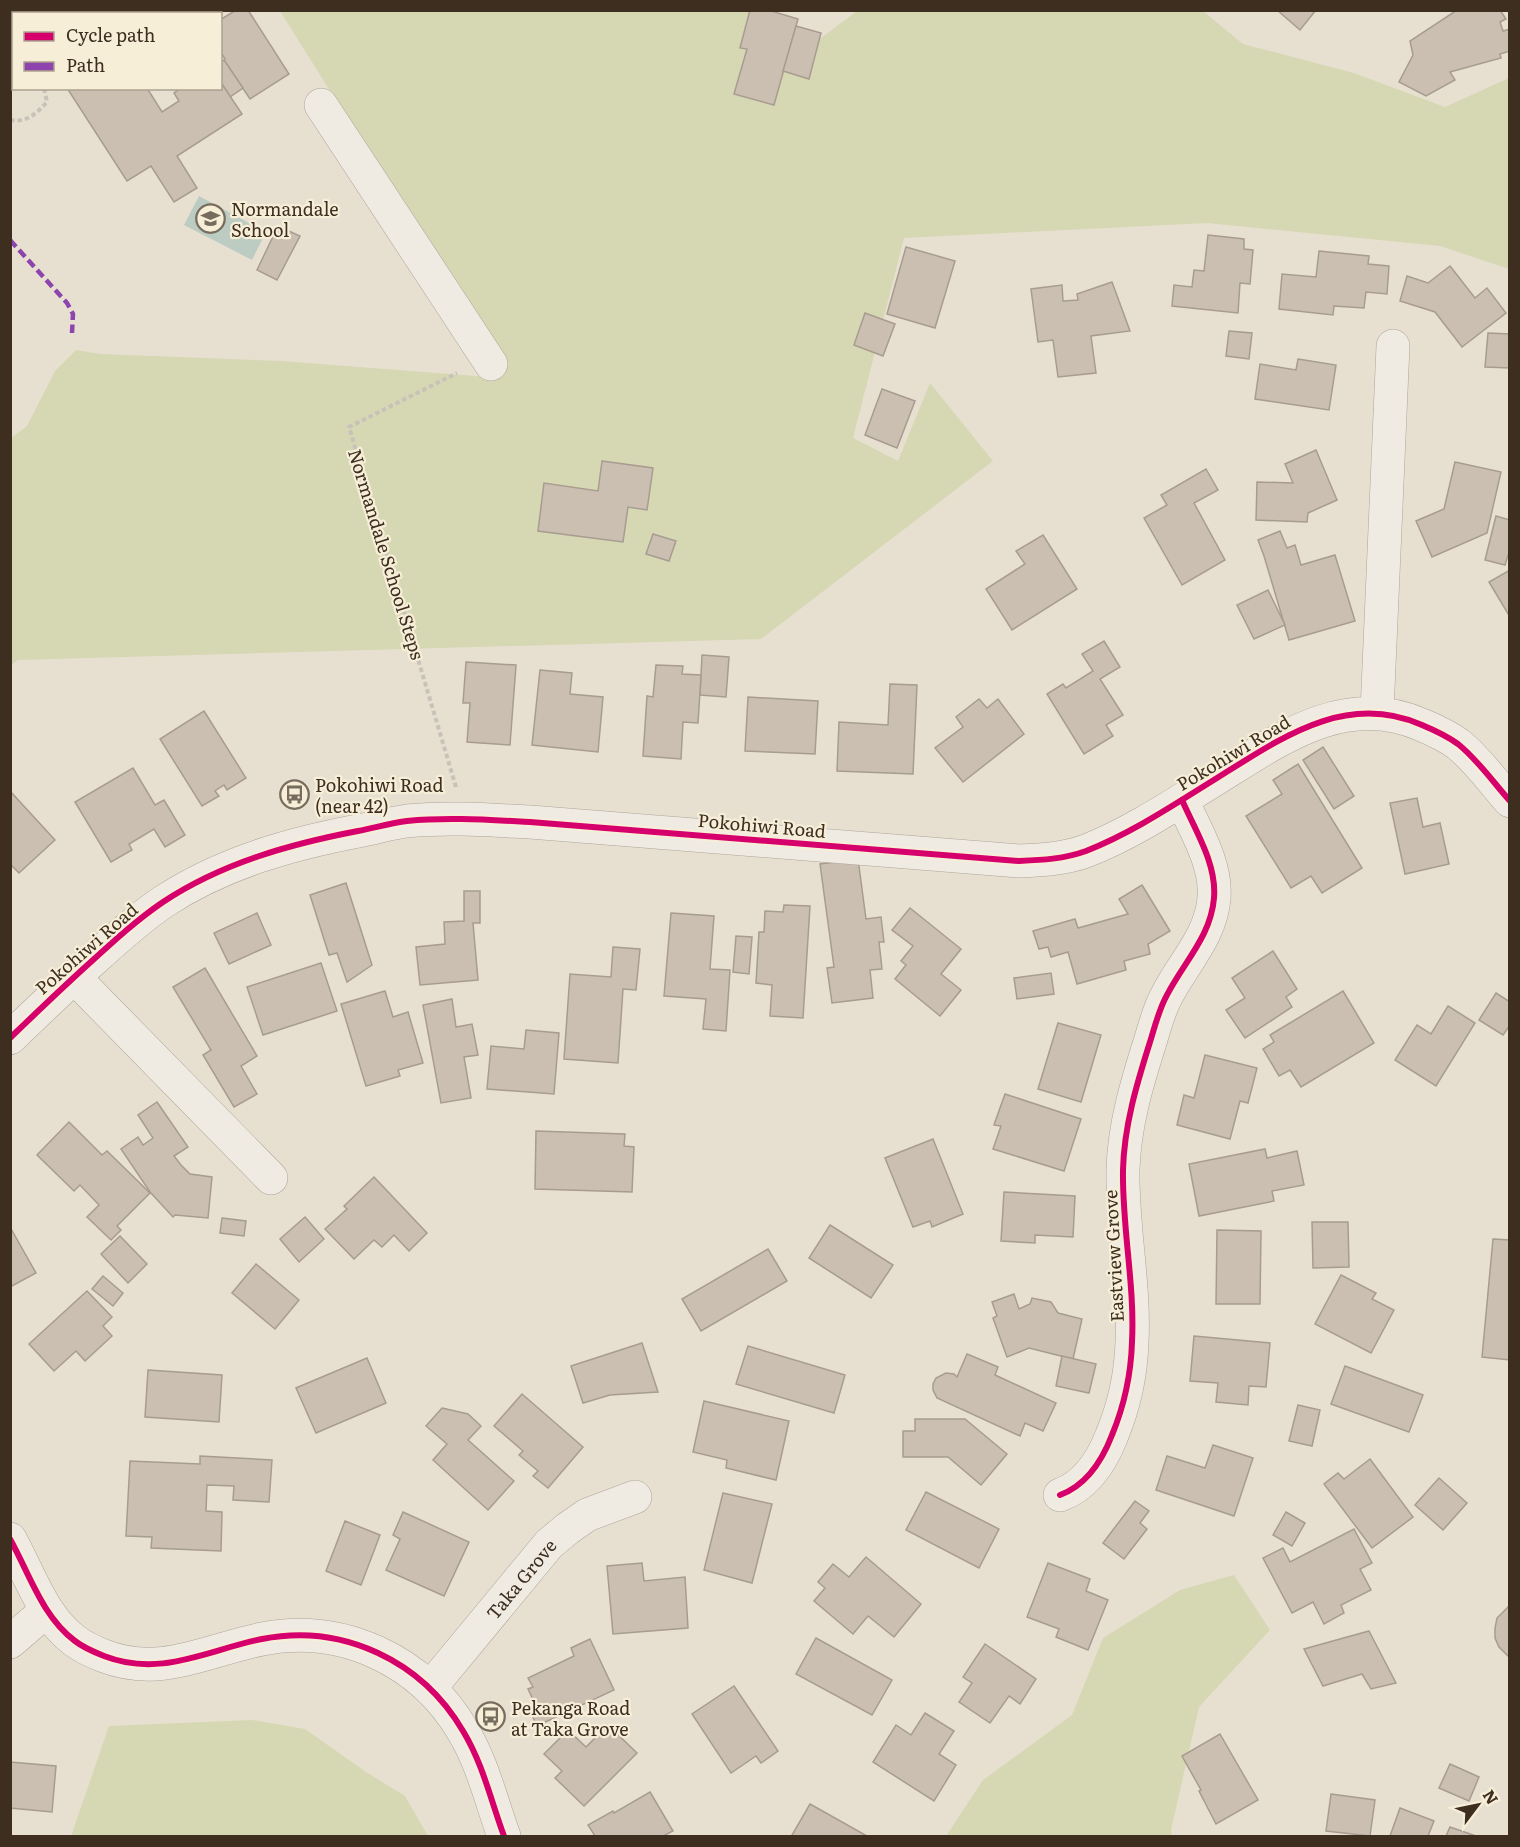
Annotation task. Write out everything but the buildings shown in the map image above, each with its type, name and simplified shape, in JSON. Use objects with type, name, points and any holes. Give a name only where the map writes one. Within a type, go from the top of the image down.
[{"type":"street","points":[[321,105],[478,366]]},
{"type":"street","points":[[1377,712],[1394,345]]},
{"type":"street","name":"Pokohiwi Road","points":[[10,1038],[129,927],[163,902],[194,884],[231,866],[284,848],[407,821],[466,819],[530,822],[1019,861],[1058,859],[1085,851],[1152,818],[1279,739],[1307,726],[1327,718],[1377,712],[1411,720],[1456,743],[1476,761],[1509,801]]},
{"type":"street","name":"Eastview Grove","points":[[1060,1495],[1081,1484],[1092,1472],[1107,1448],[1119,1418],[1128,1381],[1132,1342],[1124,1180],[1127,1130],[1137,1084],[1167,995],[1192,957],[1213,913],[1212,868],[1182,800]]},
{"type":"street","points":[[74,978],[271,1178]]},
{"type":"street","name":"Taka Grove","points":[[430,1688],[549,1544],[587,1515],[635,1497]]},
{"type":"street","points":[[10,1539],[46,1611],[56,1623],[76,1642],[112,1659],[154,1665],[186,1661],[263,1639],[303,1635],[328,1637],[384,1655],[430,1688],[463,1730],[475,1753],[504,1836]]},
{"type":"street","points":[[10,1642],[46,1611]]},
{"type":"path","points":[[10,120],[24,120],[36,113],[47,102],[44,90]]},
{"type":"green space","points":[[280,11],[769,11],[801,53],[857,11],[1203,11],[1243,44],[1354,73],[1445,107],[1509,78],[1509,269],[1440,246],[1207,223],[904,238],[853,438],[898,461],[930,383],[993,461],[761,639],[18,660],[11,665],[11,438],[27,426],[55,371],[76,350],[100,354],[281,361],[489,377],[491,348]]},
{"type":"green space","points":[[1234,1575],[1270,1630],[1199,1707],[1171,1830],[1172,1836],[946,1836],[983,1780],[1072,1715],[1103,1638],[1180,1590]]},
{"type":"green space","points":[[252,1720],[305,1729],[405,1796],[428,1836],[71,1836],[109,1726]]},
{"type":"shaded area","points":[[199,196],[266,232],[252,260],[184,225]]},
{"type":"marked path","points":[[10,240],[67,303],[73,314],[72,333]]},
{"type":"cycle path","points":[[10,1038],[127,930],[163,902],[186,888],[233,866],[282,849],[401,822],[453,819],[530,822],[1019,861],[1053,859],[1086,851],[1120,836],[1289,735],[1314,724],[1366,713],[1394,716],[1422,725],[1449,738],[1472,757],[1510,801]]},
{"type":"cycle path","points":[[1060,1495],[1078,1485],[1098,1463],[1112,1435],[1123,1401],[1132,1342],[1130,1278],[1123,1192],[1124,1154],[1129,1121],[1140,1073],[1157,1018],[1174,983],[1202,937],[1212,912],[1214,885],[1209,860],[1182,800]]},
{"type":"cycle path","points":[[10,1539],[54,1620],[78,1643],[104,1656],[125,1662],[165,1663],[262,1639],[292,1635],[322,1637],[350,1643],[378,1653],[403,1667],[426,1685],[446,1706],[463,1731],[481,1769],[504,1836]]},
{"type":"place","name":"Normandale School","points":[[210,218]]},
{"type":"place","name":"Pokohiwi Road (near 42)","points":[[294,794]]},
{"type":"place","name":"Pekanga Road at Taka Grove","points":[[490,1717]]}]
